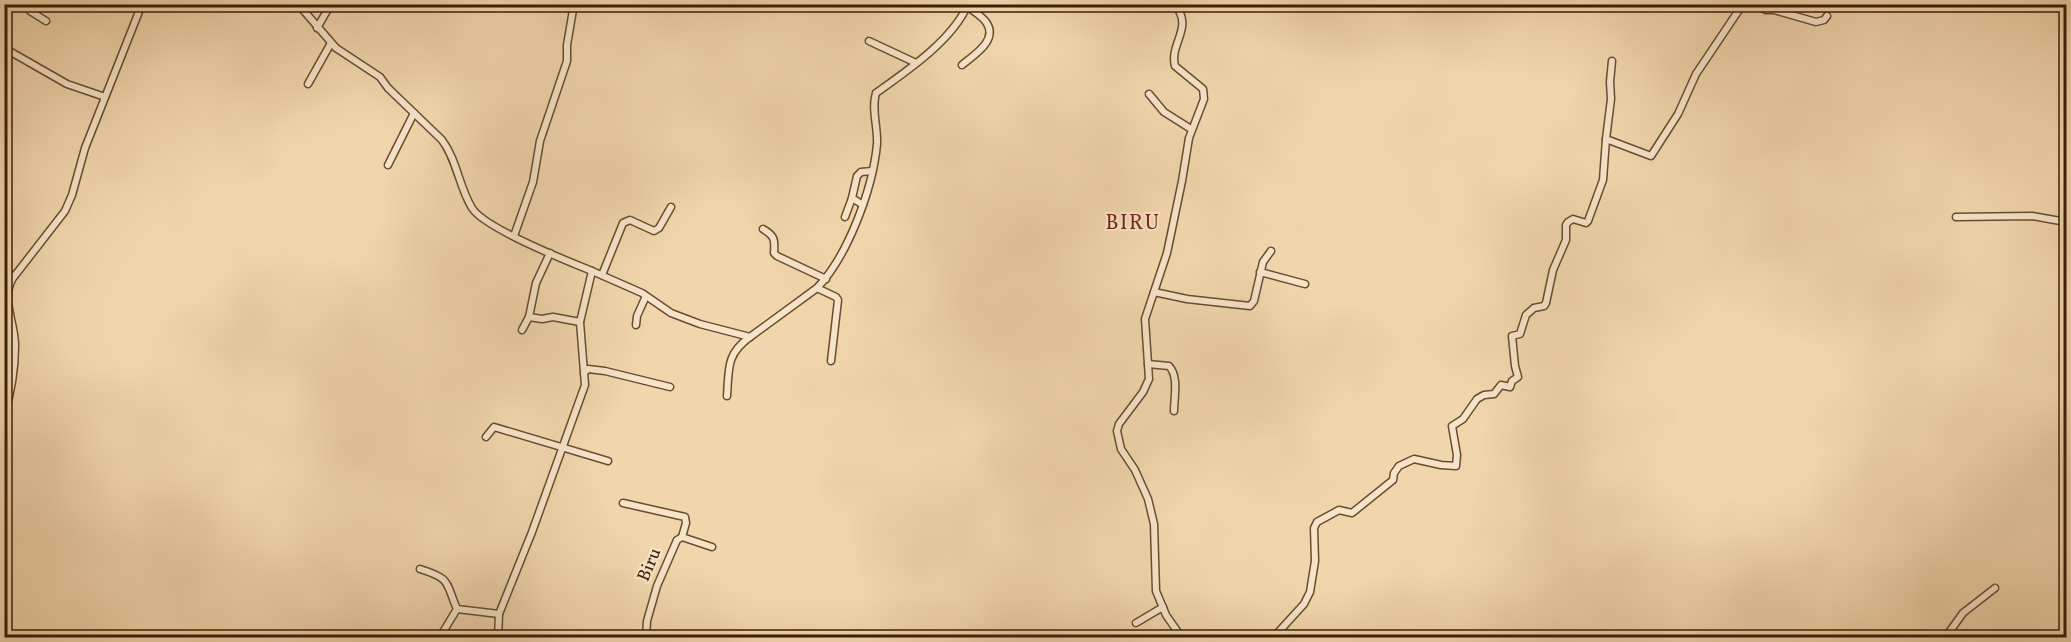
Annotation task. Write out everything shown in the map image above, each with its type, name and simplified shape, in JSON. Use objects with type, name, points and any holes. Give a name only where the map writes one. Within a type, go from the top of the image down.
[{"type":"street","points":[[32,4],[30,11],[46,21]]},
{"type":"street","points":[[4,417],[7,387],[15,365],[16,344],[7,290],[13,278],[65,211],[105,97],[142,4]]},
{"type":"street","points":[[298,4],[331,43],[380,77],[387,88],[442,140],[448,148],[467,199],[477,214],[514,236],[645,296],[671,313],[700,324],[750,337]]},
{"type":"street","points":[[317,28],[331,4]]},
{"type":"street","points":[[514,236],[533,182],[540,141],[567,61],[567,45],[574,4]]},
{"type":"street","points":[[1174,4],[1182,20],[1183,29],[1174,54],[1174,66],[1203,89],[1205,94],[1191,129],[1171,232],[1144,325],[1149,379],[1119,424],[1117,437],[1148,499],[1154,524],[1156,591],[1182,638]]},
{"type":"street","points":[[1606,140],[1652,156],[1678,114],[1696,74],[1743,4]]},
{"type":"street","points":[[1755,4],[1766,10],[1816,22],[1824,20],[1827,16]]},
{"type":"street","points":[[727,396],[732,357],[738,345],[817,288],[826,279],[859,220],[877,141],[876,93],[916,63],[954,29],[967,5],[986,21],[989,34],[984,47],[962,65]]},
{"type":"street","points":[[869,40],[916,63]]},
{"type":"street","points":[[308,84],[331,43]]},
{"type":"street","points":[[4,48],[67,84],[105,97]]},
{"type":"street","points":[[1273,638],[1304,604],[1310,592],[1315,561],[1314,528],[1317,522],[1339,510],[1352,513],[1393,480],[1394,473],[1399,466],[1414,459],[1456,466],[1452,426],[1459,422],[1477,399],[1484,395],[1494,394],[1501,385],[1510,387],[1512,381],[1518,377],[1512,336],[1520,334],[1530,310],[1544,306],[1546,303],[1553,270],[1566,240],[1566,225],[1573,219],[1588,222],[1603,180],[1611,99],[1612,61]]},
{"type":"street","points":[[1149,94],[1164,112],[1191,129]]},
{"type":"street","points":[[388,165],[414,114]]},
{"type":"street","points":[[845,217],[858,173],[872,171]]},
{"type":"street","points":[[852,198],[863,204]]},
{"type":"street","points":[[602,275],[622,223],[630,220],[654,231],[659,228],[671,207]]},
{"type":"street","points":[[1956,217],[2032,216],[2067,222]]},
{"type":"street","points":[[763,229],[775,239],[774,252],[777,256],[826,279]]},
{"type":"street","points":[[1154,292],[1187,299],[1247,306],[1254,301],[1263,262],[1270,251]]},
{"type":"street","points":[[522,330],[549,253]]},
{"type":"street","points":[[498,638],[499,614],[585,385],[580,322],[592,271]]},
{"type":"street","points":[[1260,272],[1305,284]]},
{"type":"street","points":[[817,288],[838,300],[831,361]]},
{"type":"street","points":[[636,325],[645,296]]},
{"type":"street","points":[[528,316],[542,319],[553,317],[580,322]]},
{"type":"street","points":[[1148,364],[1172,368],[1174,411]]},
{"type":"street","points":[[584,373],[588,369],[601,370],[670,387]]},
{"type":"street","points":[[486,437],[494,427],[609,461]]},
{"type":"street","points":[[623,502],[685,517],[686,523],[682,537]]},
{"type":"street","name":"Biru","points":[[646,638],[647,621],[657,585],[677,540],[682,537],[711,547]]},
{"type":"street","points":[[420,569],[433,573],[446,581],[450,588],[457,609],[443,632],[443,638]]},
{"type":"street","points":[[1945,638],[1963,613],[1995,588]]},
{"type":"street","points":[[1136,623],[1163,607]]},
{"type":"street","points":[[457,609],[499,614]]},
{"type":"district","name":"BIRU","points":[[1133,223]]}]
